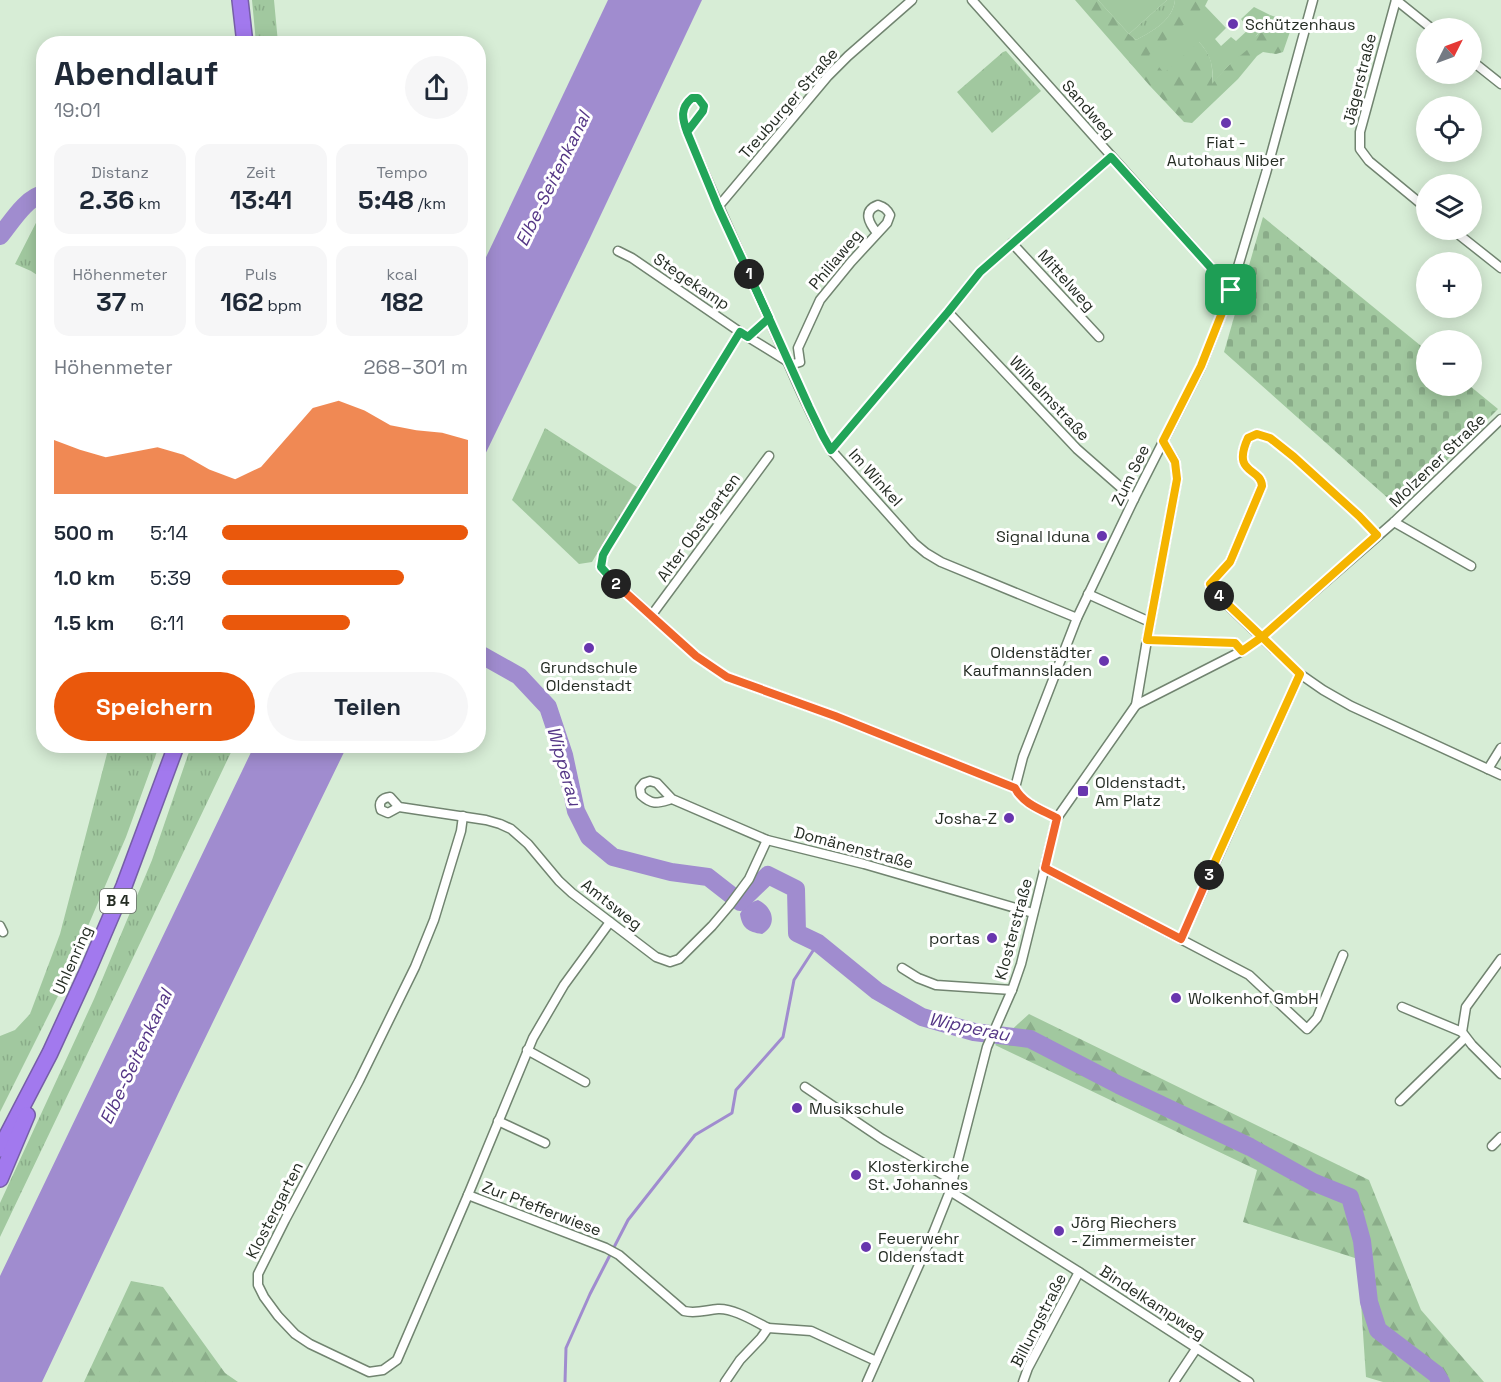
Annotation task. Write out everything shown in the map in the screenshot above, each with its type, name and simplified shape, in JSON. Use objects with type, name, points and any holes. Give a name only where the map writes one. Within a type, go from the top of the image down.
[{"type":"highway","points":[[240,0],[244,36]]},
{"type":"highway","name":"Uhlenring","points":[[0,1149],[50,1053],[124,886],[173,753]]},
{"type":"highway","points":[[0,1179],[17,1142],[50,1053]]},
{"type":"street","name":"Treuburger Straße","points":[[718,207],[828,76],[912,0]]},
{"type":"street","name":"Sandweg","points":[[972,0],[1231,290]]},
{"type":"street","name":"Zum See","points":[[1015,788],[1023,757],[1077,618],[1201,366],[1231,290],[1266,173],[1313,0]]},
{"type":"street","points":[[1396,0],[1418,18]]},
{"type":"street","name":"Jägerstraße","points":[[1396,0],[1360,132],[1360,148],[1369,161],[1416,200]]},
{"type":"street","points":[[1482,68],[1501,84]]},
{"type":"street","name":"Im Winkel","points":[[687,132],[718,207],[831,450],[914,543],[926,553],[941,562],[1077,618]]},
{"type":"street","points":[[831,450],[980,272],[1111,157]]},
{"type":"street","name":"Philiaweg","points":[[789,363],[800,362],[798,348],[820,300],[877,233]]},
{"type":"street","points":[[1466,240],[1501,268]]},
{"type":"street","name":"Mittelweg","points":[[1012,243],[1098,337]]},
{"type":"street","name":"Stegekamp","points":[[618,250],[789,363]]},
{"type":"street","name":"Wilhelmstraße","points":[[948,312],[1077,449],[1134,500]]},
{"type":"street","points":[[769,318],[744,334],[607,548],[601,567],[696,656],[727,677],[835,716],[1015,788],[1019,795],[1028,802],[1057,818]]},
{"type":"street","name":"Molzener Straße","points":[[1057,818],[1136,705],[1242,651],[1262,637],[1394,522],[1501,419]]},
{"type":"street","points":[[1377,535],[1302,464],[1270,438],[1257,434],[1248,438],[1244,447],[1243,461],[1249,470],[1262,480],[1262,486],[1230,562],[1210,584],[1213,591],[1300,674],[1323,690],[1351,706],[1501,775]]},
{"type":"street","points":[[1136,705],[1177,479],[1175,462],[1163,441]]},
{"type":"street","name":"Alter Obstgarten","points":[[651,616],[769,456]]},
{"type":"street","name":"Molzener Straße","points":[[1394,522],[1471,566]]},
{"type":"street","points":[[1088,594],[1150,622]]},
{"type":"street","points":[[1147,640],[1235,643],[1242,651]]},
{"type":"street","points":[[1181,939],[1300,674]]},
{"type":"street","points":[[1488,769],[1501,748]]},
{"type":"street","name":"Domänenstraße","points":[[672,799],[767,840],[864,864],[1033,913]]},
{"type":"street","name":"Amtsweg","points":[[399,807],[486,820],[511,830],[528,844],[572,893],[656,957],[670,962],[680,959],[729,906],[749,879],[767,840]]},
{"type":"street","name":"Klostergarten","points":[[463,816],[461,831],[434,920],[415,967],[359,1081],[258,1274],[258,1285],[264,1297],[295,1334],[310,1344],[369,1372],[383,1370],[397,1360],[527,1050],[564,985],[610,922]]},
{"type":"street","name":"Klosterstraße","points":[[867,1382],[950,1191],[987,1047],[1021,964],[1057,818]]},
{"type":"street","points":[[1045,868],[1249,975],[1306,1029],[1317,1018],[1343,955]]},
{"type":"street","points":[[1400,1101],[1464,1035],[1466,1008],[1501,959]]},
{"type":"street","points":[[902,969],[936,985],[1012,990]]},
{"type":"street","points":[[1402,1007],[1464,1035],[1501,1074]]},
{"type":"street","points":[[527,1050],[585,1082]]},
{"type":"street","points":[[806,1086],[882,1139],[953,1179]]},
{"type":"street","points":[[498,1121],[545,1143]]},
{"type":"street","points":[[1492,1146],[1501,1137]]},
{"type":"street","name":"Bindelkampweg","points":[[950,1191],[1249,1382]]},
{"type":"street","name":"Zur Pfefferwiese","points":[[468,1195],[606,1248],[619,1256],[684,1311],[693,1313],[720,1308],[737,1313],[768,1328]]},
{"type":"street","name":"Billungstraße","points":[[1023,1382],[1028,1368],[1079,1272]]},
{"type":"street","points":[[725,1382],[740,1360],[768,1328],[810,1331],[876,1361]]},
{"type":"street","points":[[1174,1382],[1196,1348]]},
{"type":"green space","points":[[252,0],[274,0],[277,36],[255,36]]},
{"type":"green space","points":[[1075,0],[1098,0],[1136,40],[1155,29],[1166,19],[1175,0],[1208,0],[1199,42],[1211,61],[1212,83],[1258,34],[1270,15],[1293,23],[1283,52],[1276,54],[1263,52],[1257,56],[1238,79],[1192,123],[1184,122]]},
{"type":"green space","points":[[1098,0],[1167,0],[1129,34]]},
{"type":"green space","points":[[1167,0],[1175,0],[1170,13],[1161,24],[1136,40],[1129,34]]},
{"type":"green space","points":[[1205,6],[1226,28],[1215,39],[1221,46],[1231,37],[1236,41],[1249,29],[1241,19],[1254,7],[1270,15],[1247,50],[1212,84],[1211,62],[1199,42],[1164,73],[1149,55]]},
{"type":"green space","points":[[1006,51],[1041,91],[992,133],[957,92]]},
{"type":"green space","points":[[1263,217],[1416,342],[1416,396],[1482,396],[1498,409],[1399,508],[1224,352]]},
{"type":"green space","points":[[36,223],[36,274],[15,264]]},
{"type":"green space","points":[[545,428],[637,487],[592,562],[579,564],[512,500]]},
{"type":"green space","points":[[107,753],[156,753],[126,837],[59,994],[0,1112],[0,1036],[15,1030],[30,1014],[60,934]]},
{"type":"green space","points":[[189,753],[231,753],[0,1237],[0,1203],[94,999],[152,860]]},
{"type":"green space","points":[[1029,1014],[1369,1180],[1421,1310],[1484,1382],[1383,1382],[1366,1377],[1358,1259],[1243,1222],[1257,1170],[995,1045]]},
{"type":"green space","points":[[131,1281],[163,1287],[225,1373],[238,1382],[84,1382]]},
{"type":"water","name":"Elbe-Seitenkanal","points":[[608,0],[702,0],[486,453],[486,257]]},
{"type":"water","name":"Elbe-Seitenkanal","points":[[251,753],[344,753],[178,1094],[42,1382],[0,1382],[0,1276]]},
{"type":"water","points":[[758,900],[767,907],[772,916],[770,926],[762,934],[746,928],[740,914],[745,906]]},
{"type":"waterway","name":"Wipperau","points":[[0,236],[25,205],[36,197]]},
{"type":"waterway","name":"Wipperau","points":[[486,657],[519,676],[548,707],[564,755],[576,811],[589,837],[613,857],[671,872],[708,877],[740,902],[768,875],[796,889],[797,933],[818,943],[877,991],[922,1017],[974,1032],[1030,1039],[1119,1085],[1250,1147],[1313,1182],[1350,1197],[1362,1241],[1369,1302],[1378,1330],[1436,1374],[1441,1382]]},
{"type":"waterway","points":[[565,1382],[566,1348],[590,1294],[628,1220],[695,1135],[732,1113],[736,1090],[783,1037],[794,980],[818,943]]},
{"type":"place","name":"Schützenhaus","points":[[1233,24]]},
{"type":"place","name":"Fiat - Autohaus Niber","points":[[1226,123]]},
{"type":"place","name":"Signal Iduna","points":[[1102,536]]},
{"type":"place","name":"Grundschule Oldenstadt","points":[[589,648]]},
{"type":"place","name":"Oldenstädter Kaufmannsladen","points":[[1104,661]]},
{"type":"place","name":"Oldenstadt, Am Platz","points":[[1083,791]]},
{"type":"place","name":"Josha-Z","points":[[1009,818]]},
{"type":"place","name":"portas","points":[[992,938]]},
{"type":"place","name":"Wolkenhof GmbH","points":[[1176,998]]},
{"type":"place","name":"Musikschule","points":[[797,1108]]},
{"type":"place","name":"Klosterkirche St. Johannes","points":[[856,1175]]},
{"type":"place","name":"Jörg Riechers - Zimmermeister","points":[[1059,1231]]},
{"type":"place","name":"Feuerwehr Oldenstadt","points":[[866,1247]]},
{"type":"route","points":[[1231,290],[1111,157],[980,272],[831,450],[788,361],[747,268],[718,207],[687,132],[703,111],[704,106],[698,98],[692,98],[684,106],[682,112],[687,132],[718,207],[769,318],[748,337],[740,332],[607,548],[601,567],[696,656],[727,677],[835,716],[1015,788],[1019,795],[1028,802],[1057,818],[1045,868],[1181,939],[1300,674],[1262,637],[1377,535],[1294,457],[1270,438],[1257,434],[1248,438],[1244,447],[1243,461],[1245,466],[1262,480],[1262,486],[1230,562],[1210,584],[1213,591],[1262,637],[1242,651],[1235,643],[1147,640],[1177,479],[1175,462],[1163,441],[1201,366],[1231,290]]}]
